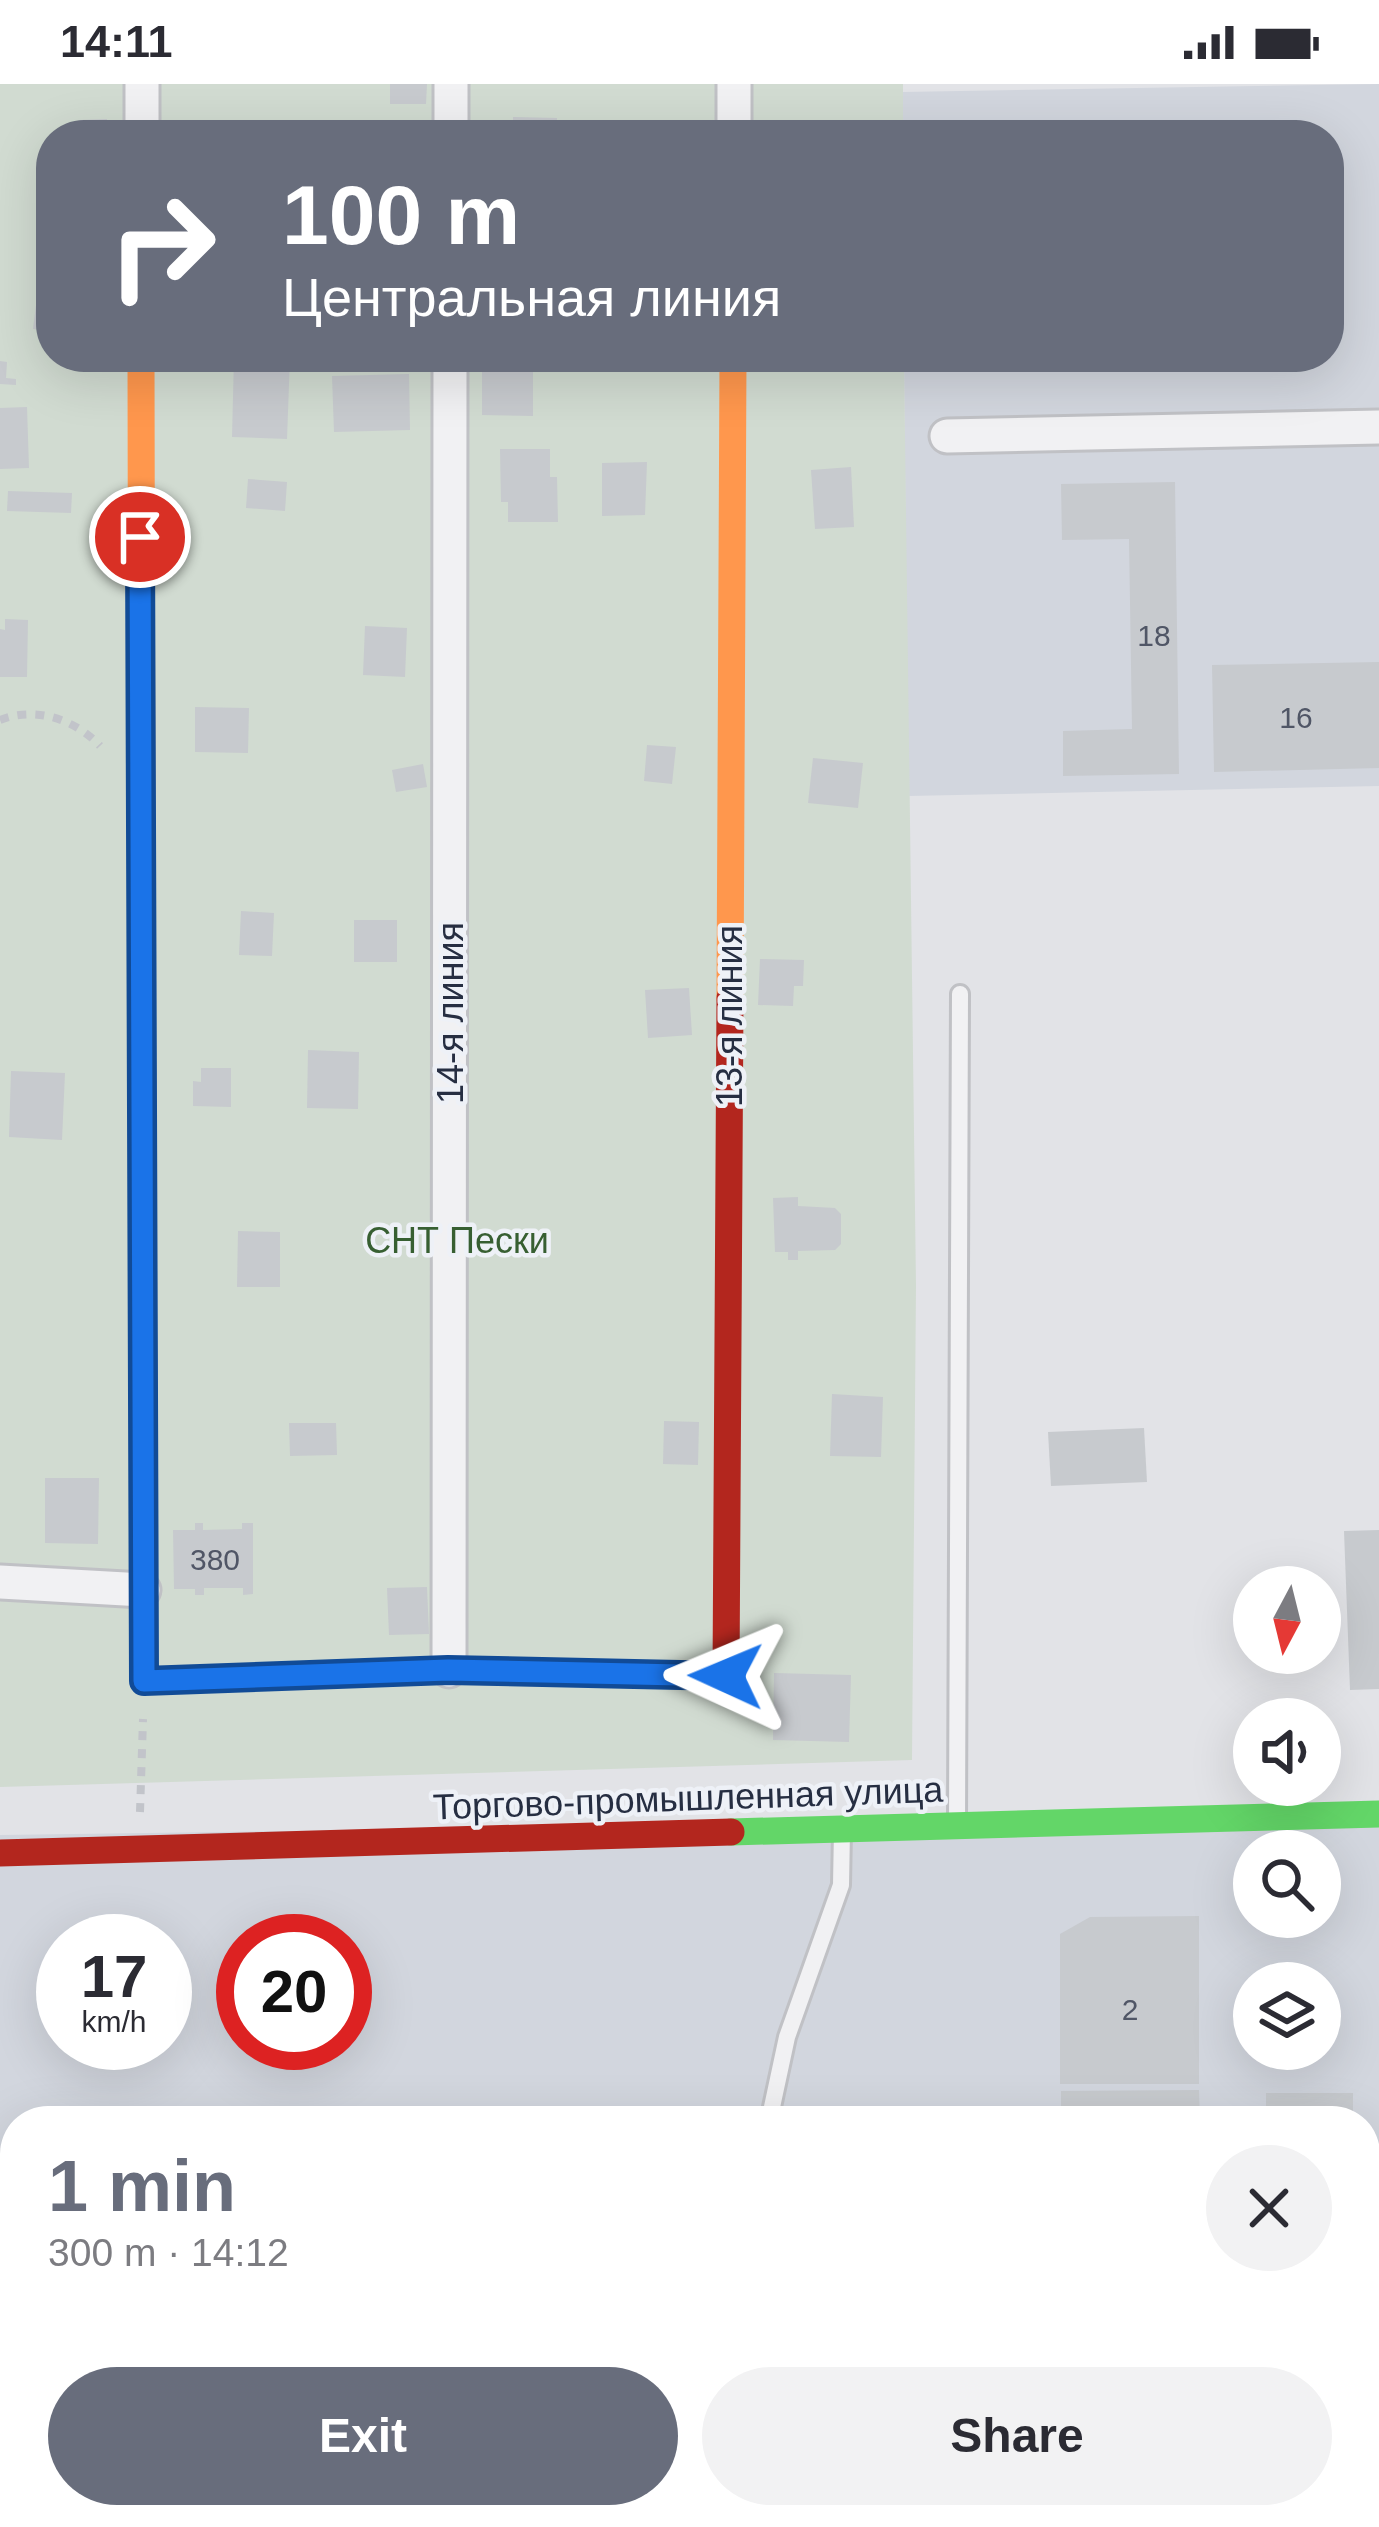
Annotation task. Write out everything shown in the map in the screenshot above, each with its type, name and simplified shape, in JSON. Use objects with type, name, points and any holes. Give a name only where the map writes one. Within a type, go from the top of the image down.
[{"type":"street","points":[[142,84],[142,120]]},
{"type":"street","points":[[451,84],[451,120]]},
{"type":"street","points":[[734,84],[734,120]]},
{"type":"street","points":[[141,372],[144,1681]]},
{"type":"street","name":"14-я линия","points":[[448,1670],[451,372]]},
{"type":"street","name":"13-я линия","points":[[726,1676],[733,372]]},
{"type":"street","points":[[947,436],[1379,427]]},
{"type":"street","points":[[0,1582],[143,1590]]},
{"type":"street","name":"Торгово-промышленная улица","points":[[0,1852],[1379,1814]]},
{"type":"lane","points":[[957,1826],[960,994]]},
{"type":"lane","points":[[144,1681],[448,1670],[726,1676]]},
{"type":"lane","points":[[772,2106],[788,2037],[841,1885],[842,1829]]},
{"type":"path","points":[[0,720],[15,714],[48,715],[83,730],[139,785]]},
{"type":"path","points":[[140,1808],[142,1762]]},
{"type":"shaded area","points":[[1379,84],[1379,786],[908,796],[904,372],[1344,372],[1344,120],[903,120],[903,92]]},
{"type":"shaded area","points":[[1379,1816],[1379,2106],[0,2106],[0,1835]]},
{"type":"green space","name":"СНТ Пески","points":[[0,84],[903,84],[903,120],[36,120],[36,372],[904,372],[916,1286],[912,1760],[0,1787]]},
{"type":"building","points":[[390,84],[427,84],[426,104],[390,104]]},
{"type":"building","points":[[513,117],[557,118],[557,120]]},
{"type":"building","points":[[0,361],[7,362],[6,378],[16,379],[16,385],[0,384]]},
{"type":"building","points":[[234,372],[289,372],[287,439],[232,437]]},
{"type":"building","points":[[482,372],[533,372],[533,416],[482,415]]},
{"type":"building","points":[[409,374],[410,430],[334,432],[332,376]]},
{"type":"building","points":[[27,407],[29,468],[0,469],[0,408]]},
{"type":"building","points":[[500,449],[550,449],[550,477],[557,477],[558,522],[508,522],[508,502],[501,502]]},
{"type":"building","points":[[647,462],[645,515],[602,516],[602,463]]},
{"type":"building","points":[[851,467],[854,527],[815,529],[811,470]]},
{"type":"building","points":[[248,479],[287,482],[285,511],[246,508]]},
{"type":"building","points":[[1175,482],[1179,774],[1063,776],[1063,731],[1132,729],[1129,539],[1062,540],[1061,484]]},
{"type":"building","points":[[8,491],[72,493],[71,513],[7,511]]},
{"type":"building","points":[[5,619],[28,620],[27,677],[0,677],[0,629],[5,630]]},
{"type":"building","points":[[365,626],[407,628],[405,677],[363,675]]},
{"type":"building","points":[[1379,662],[1379,768],[1214,772],[1212,665]]},
{"type":"building","points":[[195,707],[249,708],[248,753],[195,752]]},
{"type":"building","points":[[647,745],[676,747],[672,784],[644,781]]},
{"type":"building","points":[[813,758],[863,763],[858,808],[808,803]]},
{"type":"building","points":[[423,764],[427,787],[396,792],[392,770]]},
{"type":"building","points":[[241,911],[274,913],[272,956],[239,955]]},
{"type":"building","points":[[354,920],[397,920],[397,962],[354,962]]},
{"type":"building","points":[[760,959],[804,960],[803,986],[794,986],[793,1006],[758,1005]]},
{"type":"building","points":[[689,988],[692,1035],[648,1038],[645,990]]},
{"type":"building","points":[[308,1050],[359,1052],[358,1109],[307,1108]]},
{"type":"building","points":[[201,1068],[231,1068],[231,1107],[193,1106],[193,1081],[201,1082]]},
{"type":"building","points":[[11,1071],[65,1073],[62,1140],[9,1137]]},
{"type":"building","points":[[798,1197],[798,1206],[835,1208],[841,1214],[841,1244],[835,1250],[798,1251],[798,1260],[788,1260],[788,1252],[775,1252],[773,1198]]},
{"type":"building","points":[[238,1231],[280,1232],[280,1287],[237,1287]]},
{"type":"building","points":[[832,1394],[883,1397],[881,1457],[830,1456]]},
{"type":"building","points":[[664,1421],[699,1422],[698,1465],[663,1464]]},
{"type":"building","points":[[289,1423],[336,1423],[337,1455],[290,1456]]},
{"type":"building","points":[[1144,1428],[1147,1482],[1051,1486],[1048,1432]]},
{"type":"building","points":[[45,1478],[99,1478],[98,1544],[45,1543]]},
{"type":"building","points":[[195,1523],[203,1523],[203,1530],[242,1529],[242,1523],[253,1523],[253,1594],[243,1595],[243,1588],[204,1588],[204,1595],[195,1595],[195,1589],[174,1589],[173,1530],[195,1530]]},
{"type":"building","points":[[1379,1530],[1379,1689],[1350,1690],[1344,1531]]},
{"type":"building","points":[[427,1587],[429,1634],[389,1635],[387,1588]]},
{"type":"building","points":[[774,1673],[851,1675],[849,1742],[773,1740]]},
{"type":"building","points":[[1199,1916],[1199,2084],[1060,2084],[1060,1934],[1090,1917]]},
{"type":"building","points":[[1199,2090],[1200,2106],[1061,2106],[1061,2091]]},
{"type":"building","points":[[1266,2093],[1353,2093],[1353,2106],[1266,2106]]},
{"type":"traffic: fast","points":[[144,1467],[144,1681]]},
{"type":"traffic: fast","points":[[731,1832],[1379,1814]]},
{"type":"traffic: slow","points":[[141,372],[142,922]]},
{"type":"traffic: slow","points":[[730,998],[733,372]]},
{"type":"traffic: jam","points":[[142,922],[144,1467]]},
{"type":"traffic: jam","points":[[726,1676],[730,998]]},
{"type":"traffic: jam","points":[[0,1853],[731,1832]]},
{"type":"route","points":[[140,537],[144,1681],[448,1670],[726,1676]]}]
